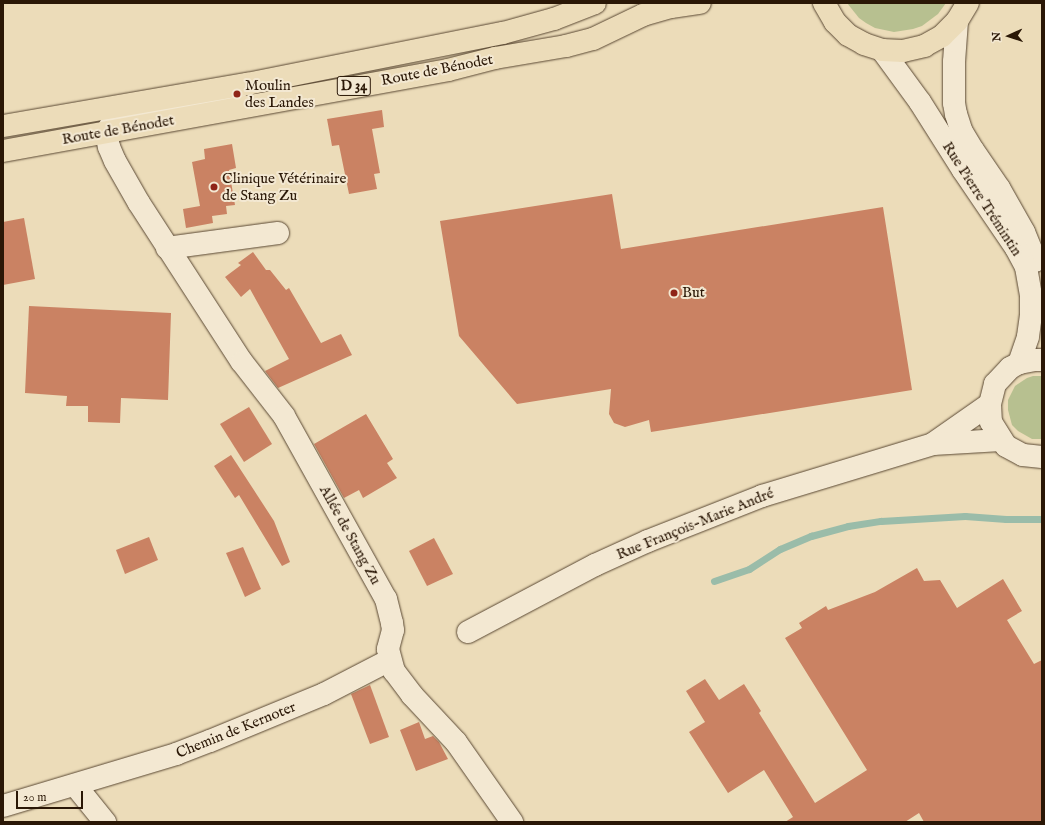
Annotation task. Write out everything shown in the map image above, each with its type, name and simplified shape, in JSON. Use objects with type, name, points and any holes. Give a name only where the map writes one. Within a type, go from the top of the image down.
[{"type":"main road","name":"Route de Bénodet","points":[[3,126],[247,84],[502,33],[554,19],[595,3]]},
{"type":"main road","name":"Route de Bénodet","points":[[3,150],[106,133],[566,46],[593,39],[643,15],[671,7],[700,3]]},
{"type":"main road","points":[[820,4],[848,35],[864,44],[882,50],[903,51],[924,46],[942,36],[962,12]]},
{"type":"street","name":"Rue Pierre Trémintin","points":[[962,12],[954,62],[954,103],[956,114],[962,132],[999,188],[1024,232],[1033,251],[1042,286]]},
{"type":"street","name":"Rue Pierre Trémintin","points":[[882,50],[920,102],[962,170],[1016,248],[1026,267],[1031,296],[1031,315],[1028,337],[1019,363]]},
{"type":"street","points":[[68,115],[93,118],[106,133],[114,120],[216,100],[247,84]]},
{"type":"street","name":"Allée de Stang Zu","points":[[106,133],[109,147],[120,172],[167,248],[242,362],[284,416],[386,599],[393,630],[388,645],[390,660],[394,671],[402,682],[456,742],[512,822]]},
{"type":"street","points":[[167,248],[278,233]]},
{"type":"street","points":[[1042,360],[1019,363],[1003,375],[995,384],[990,404],[991,422],[1001,440],[1010,448],[1023,455],[1042,458]]},
{"type":"street","name":"Rue François-Marie André","points":[[933,444],[990,404]]},
{"type":"street","name":"Rue François-Marie André","points":[[468,632],[595,565],[694,522],[762,496],[933,444],[1001,440]]},
{"type":"street","name":"Chemin de Kernoter","points":[[3,806],[176,754],[262,721],[324,694],[390,660]]},
{"type":"street","points":[[75,785],[105,822]]},
{"type":"green space","points":[[847,3],[946,3],[938,14],[922,26],[894,32],[875,28],[866,23],[859,18]]},
{"type":"green space","points":[[1033,376],[1042,376],[1042,439],[1032,439],[1018,431],[1012,425],[1008,410],[1008,400],[1015,386]]},
{"type":"building","points":[[382,110],[384,127],[372,129],[380,173],[374,174],[377,189],[349,194],[339,145],[332,146],[327,119]]},
{"type":"building","name":"Clinique Vétérinaire de Stang Zu","points":[[232,144],[236,168],[229,170],[235,205],[226,206],[227,214],[212,216],[213,223],[186,228],[183,209],[200,206],[192,162],[205,159],[204,149]]},
{"type":"building","name":"But","points":[[612,194],[621,249],[883,207],[912,390],[651,432],[649,420],[625,427],[614,423],[609,414],[611,389],[517,404],[459,336],[440,221]]},
{"type":"building","points":[[24,218],[35,279],[3,285],[3,222]]},
{"type":"building","points":[[253,252],[266,270],[270,270],[286,290],[289,288],[321,343],[341,334],[352,355],[278,388],[265,371],[289,359],[250,289],[241,297],[225,277],[241,265],[238,263]]},
{"type":"building","points":[[29,306],[171,313],[168,400],[121,398],[120,423],[88,422],[88,406],[66,406],[67,396],[25,393]]},
{"type":"building","points":[[249,407],[272,444],[244,462],[220,424]]},
{"type":"building","points":[[366,414],[393,459],[387,463],[397,478],[363,498],[359,490],[344,498],[314,444]]},
{"type":"building","points":[[231,455],[274,521],[290,562],[282,566],[239,495],[235,498],[214,466]]},
{"type":"building","points":[[149,537],[158,560],[125,574],[116,550]]},
{"type":"building","points":[[434,538],[453,574],[427,586],[409,551]]},
{"type":"building","points":[[243,547],[261,589],[245,597],[226,553]]},
{"type":"building","points":[[917,568],[924,581],[940,580],[957,608],[1003,579],[1022,611],[1007,620],[1034,664],[1042,660],[1042,822],[924,822],[919,813],[905,822],[785,822],[793,817],[764,770],[728,793],[689,732],[705,722],[686,691],[705,679],[719,700],[744,684],[761,711],[759,713],[815,803],[867,770],[785,638],[802,628],[799,623],[826,606],[828,610],[875,592]]},
{"type":"building","points":[[370,685],[389,737],[370,744],[351,694]]},
{"type":"building","points":[[419,722],[425,739],[433,736],[439,742],[448,759],[416,771],[400,730]]},
{"type":"waterway","points":[[714,581],[749,569],[780,549],[811,536],[848,526],[881,521],[965,516],[1006,519],[1042,519]]},
{"type":"place","name":"Moulin des Landes","points":[[237,94]]},
{"type":"place","name":"Clinique Vétérinaire de Stang Zu","points":[[214,187]]},
{"type":"place","name":"But","points":[[674,293]]}]
